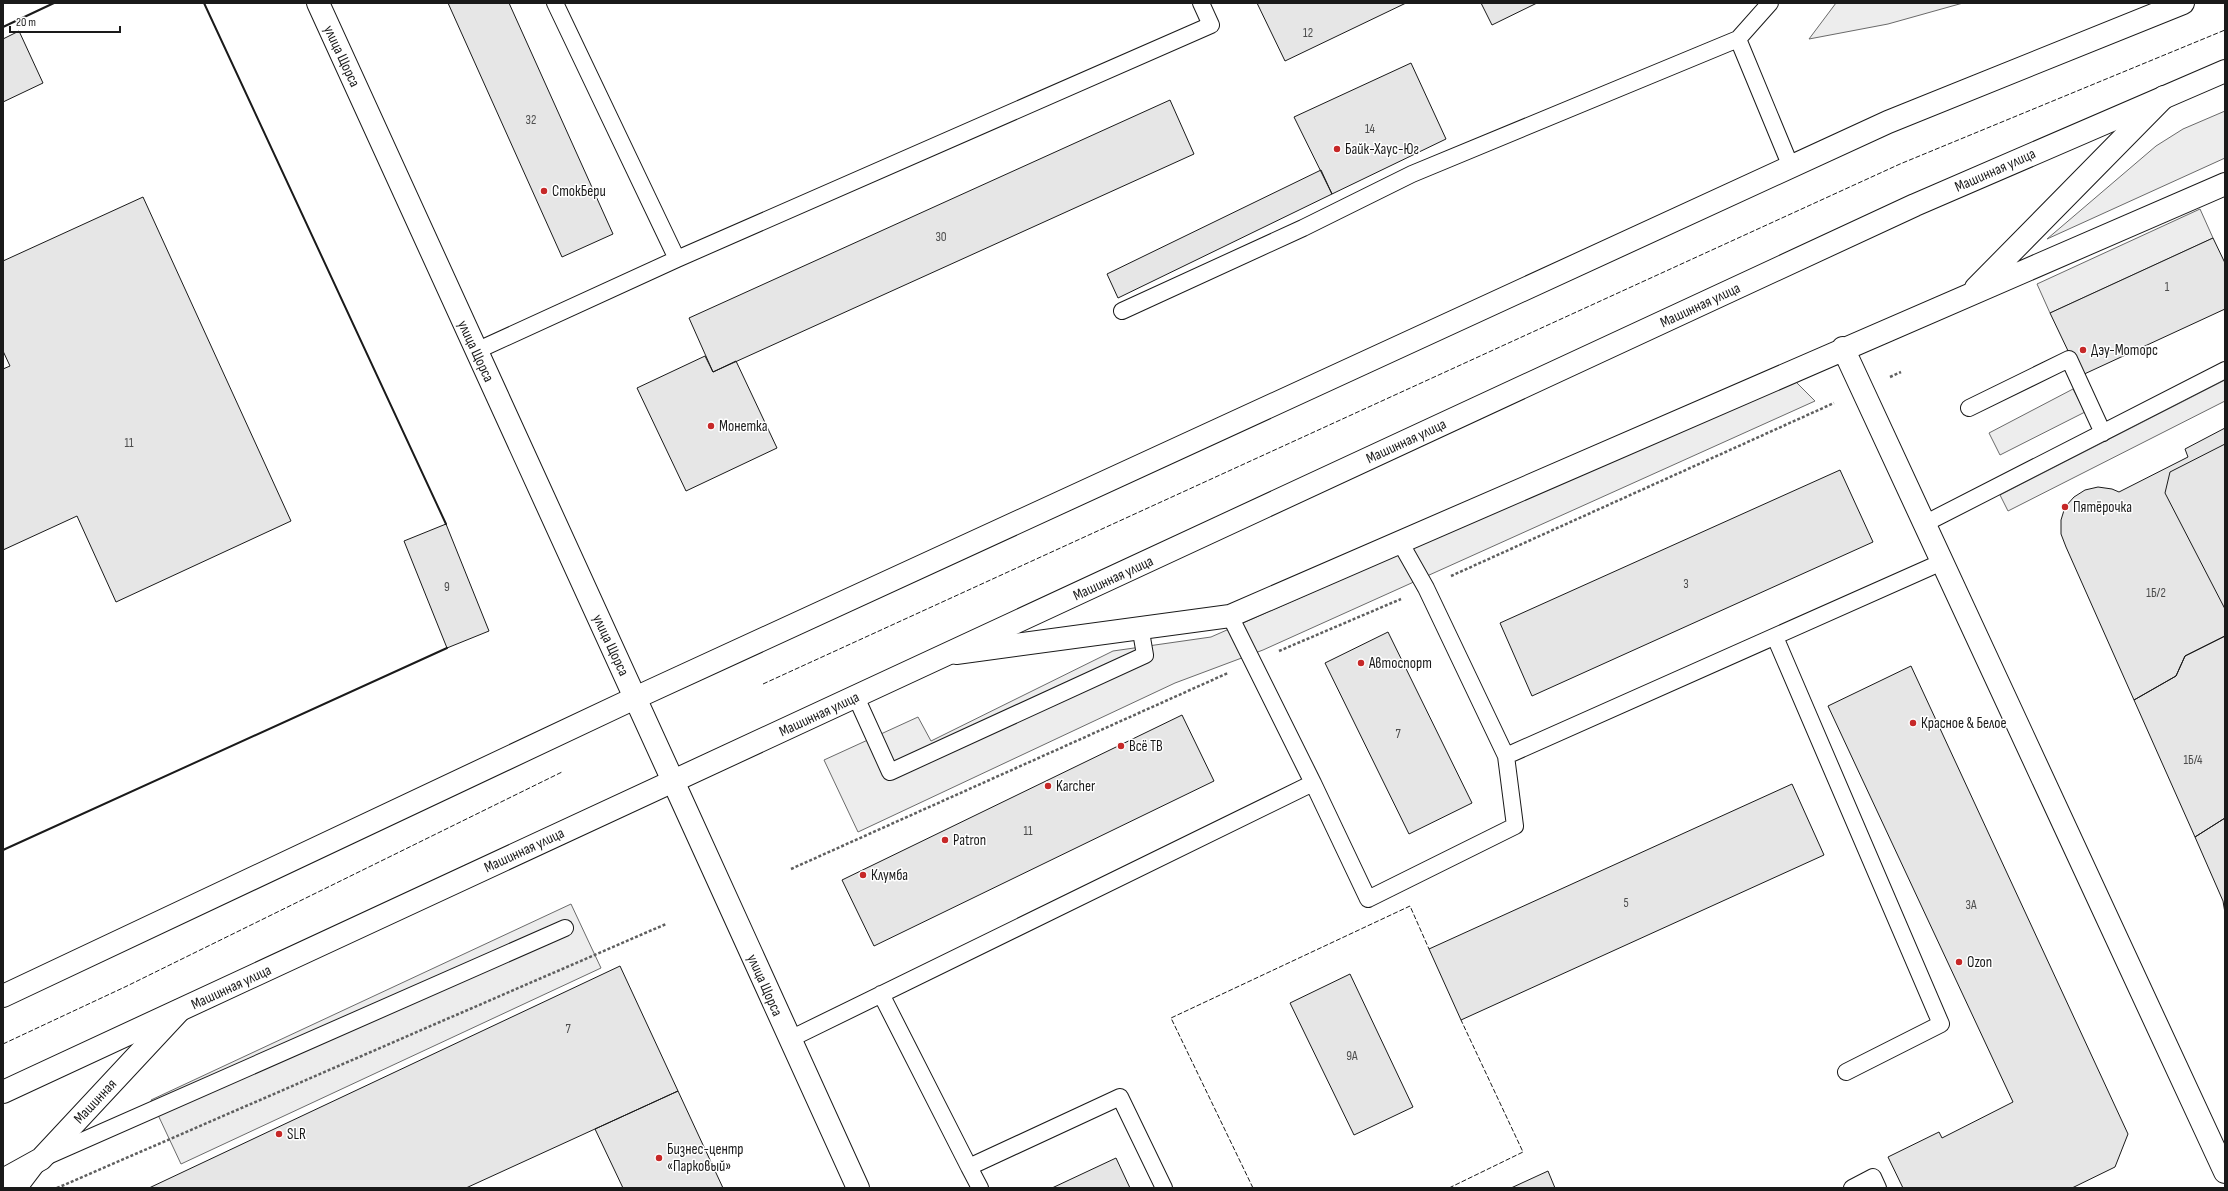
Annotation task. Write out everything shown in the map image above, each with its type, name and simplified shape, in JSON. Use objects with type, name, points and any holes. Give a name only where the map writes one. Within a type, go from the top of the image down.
[{"type":"main road","name":"улица Щорса","points":[[318,3],[858,1188]]},
{"type":"main road","points":[[3,996],[635,698],[1791,166],[1888,122],[2183,3]]},
{"type":"main road","name":"Машинная улица","points":[[3,1092],[1915,205],[2166,95],[2225,71]]},
{"type":"main road","points":[[1968,296],[2166,95]]},
{"type":"main road","points":[[951,653],[1140,626],[1230,616],[1843,348],[1968,296],[2225,184]]},
{"type":"main road","points":[[1843,348],[2225,1172]]},
{"type":"main road","name":"Машинная","points":[[3,1180],[41,1159],[179,1011]]},
{"type":"lane","points":[[555,3],[677,259]]},
{"type":"lane","points":[[476,351],[677,259],[1211,25],[1201,3]]},
{"type":"lane","points":[[1122,311],[1303,228],[1412,174],[1738,39],[1770,3]]},
{"type":"lane","points":[[1738,39],[1791,166]]},
{"type":"lane","points":[[1969,408],[2068,359],[2103,433]]},
{"type":"lane","points":[[1924,524],[2225,370]]},
{"type":"lane","points":[[1230,616],[1368,899],[1515,826],[1506,756],[1426,588],[1400,542]]},
{"type":"lane","points":[[1506,756],[1942,562]]},
{"type":"lane","points":[[856,697],[890,772],[1145,655],[1140,626]]},
{"type":"lane","points":[[1775,637],[1942,1024],[1846,1072]]},
{"type":"lane","points":[[790,1039],[1312,784]]},
{"type":"lane","points":[[19,1188],[41,1159],[565,928]]},
{"type":"lane","points":[[882,994],[980,1188]]},
{"type":"lane","points":[[969,1167],[1120,1097],[1164,1188]]},
{"type":"lane","points":[[1852,1188],[1873,1177],[1878,1188]]},
{"type":"path","points":[[791,869],[1252,662],[1426,588],[1901,372]]},
{"type":"path","points":[[57,1188],[666,924]]},
{"type":"shaded area","points":[[1836,3],[1963,3],[1888,24],[1809,39]]},
{"type":"shaded area","points":[[2225,111],[2225,158],[2047,239],[2156,146],[2183,129]]},
{"type":"shaded area","points":[[2200,209],[2213,238],[2050,313],[2037,284]]},
{"type":"shaded area","points":[[1794,380],[1815,401],[1263,650],[1175,683],[858,832],[824,760],[918,717],[931,741],[1113,651],[1211,637]]},
{"type":"shaded area","points":[[2225,380],[2225,401],[2008,511],[2000,495]]},
{"type":"shaded area","points":[[2073,389],[2085,412],[2000,455],[1989,433]]},
{"type":"shaded area","points":[[571,904],[601,968],[181,1164],[151,1100]]},
{"type":"building","points":[[448,3],[509,3],[613,234],[562,257]]},
{"type":"building","points":[[1257,3],[1406,3],[1285,61]]},
{"type":"building","points":[[1481,3],[1537,3],[1492,25]]},
{"type":"building","points":[[19,31],[43,83],[3,102],[3,39]]},
{"type":"building","points":[[1411,63],[1446,139],[1332,194],[1294,117]]},
{"type":"building","points":[[1170,100],[1194,154],[713,372],[689,318]]},
{"type":"building","points":[[1321,170],[1332,194],[1118,298],[1107,274]]},
{"type":"building","points":[[143,197],[291,521],[116,602],[77,516],[3,550],[3,369],[10,366],[3,351],[3,261]]},
{"type":"building","points":[[2213,238],[2225,263],[2225,309],[2080,376],[2050,313]]},
{"type":"building","points":[[705,356],[713,372],[736,361],[777,448],[686,491],[637,388]]},
{"type":"building","points":[[2225,428],[2225,636],[2185,656],[2176,676],[2134,700],[2061,534],[2061,520],[2065,507],[2074,497],[2085,490],[2098,487],[2112,489],[2119,492],[2188,457],[2185,449]]},
{"type":"building","points":[[2225,444],[2225,609],[2165,493],[2170,472]]},
{"type":"building","points":[[1840,470],[1873,542],[1532,696],[1500,623]]},
{"type":"building","points":[[446,524],[489,631],[447,648],[404,541]]},
{"type":"building","points":[[1388,632],[1472,803],[1409,834],[1325,663]]},
{"type":"building","points":[[2225,636],[2225,818],[2195,837],[2134,700],[2176,676],[2185,656]]},
{"type":"building","points":[[1911,666],[2128,1134],[2115,1167],[2072,1188],[1903,1188],[1888,1157],[1939,1132],[1942,1138],[2013,1102],[1828,706]]},
{"type":"building","points":[[1182,715],[1214,781],[874,946],[842,880]]},
{"type":"building","points":[[1792,784],[1824,855],[1461,1020],[1429,949]]},
{"type":"building","points":[[2225,818],[2225,913],[2223,901],[2195,837]]},
{"type":"building","points":[[620,966],[678,1091],[466,1188],[149,1188]]},
{"type":"building","points":[[1350,974],[1413,1107],[1354,1135],[1290,1003]]},
{"type":"building","name":"Бизнес-центр «Парковый»","points":[[678,1091],[723,1188],[623,1188],[595,1129]]},
{"type":"building","points":[[1116,1158],[1130,1188],[1052,1188]]},
{"type":"building","points":[[1548,1171],[1555,1188],[1511,1188]]},
{"type":"fence","points":[[763,684],[1900,164],[2225,30]]},
{"type":"fence","points":[[3,1044],[127,986],[562,772]]},
{"type":"fence","points":[[1253,1188],[1171,1018],[1410,906],[1429,949]]},
{"type":"fence","points":[[1449,1188],[1523,1152],[1461,1020]]},
{"type":"wall","points":[[3,27],[54,3]]},
{"type":"wall","points":[[204,3],[446,524]]},
{"type":"wall","points":[[3,850],[447,648]]},
{"type":"place","name":"Байк-Хаус-Юг","points":[[1337,149]]},
{"type":"place","name":"СтокБери","points":[[544,191]]},
{"type":"place","name":"Дэу-Моторс","points":[[2083,350]]},
{"type":"place","name":"Монетка","points":[[711,426]]},
{"type":"place","name":"Пятёрочка","points":[[2065,507]]},
{"type":"place","name":"Автоспорт","points":[[1361,663]]},
{"type":"place","name":"Красное & Белое","points":[[1913,723]]},
{"type":"place","name":"Всё ТВ","points":[[1121,746]]},
{"type":"place","name":"Karcher","points":[[1048,786]]},
{"type":"place","name":"Patron","points":[[945,840]]},
{"type":"place","name":"Клумба","points":[[863,875]]},
{"type":"place","name":"Ozon","points":[[1959,962]]},
{"type":"place","name":"SLR","points":[[279,1134]]},
{"type":"place","name":"Бизнес-центр «Парковый»","points":[[659,1158]]}]
